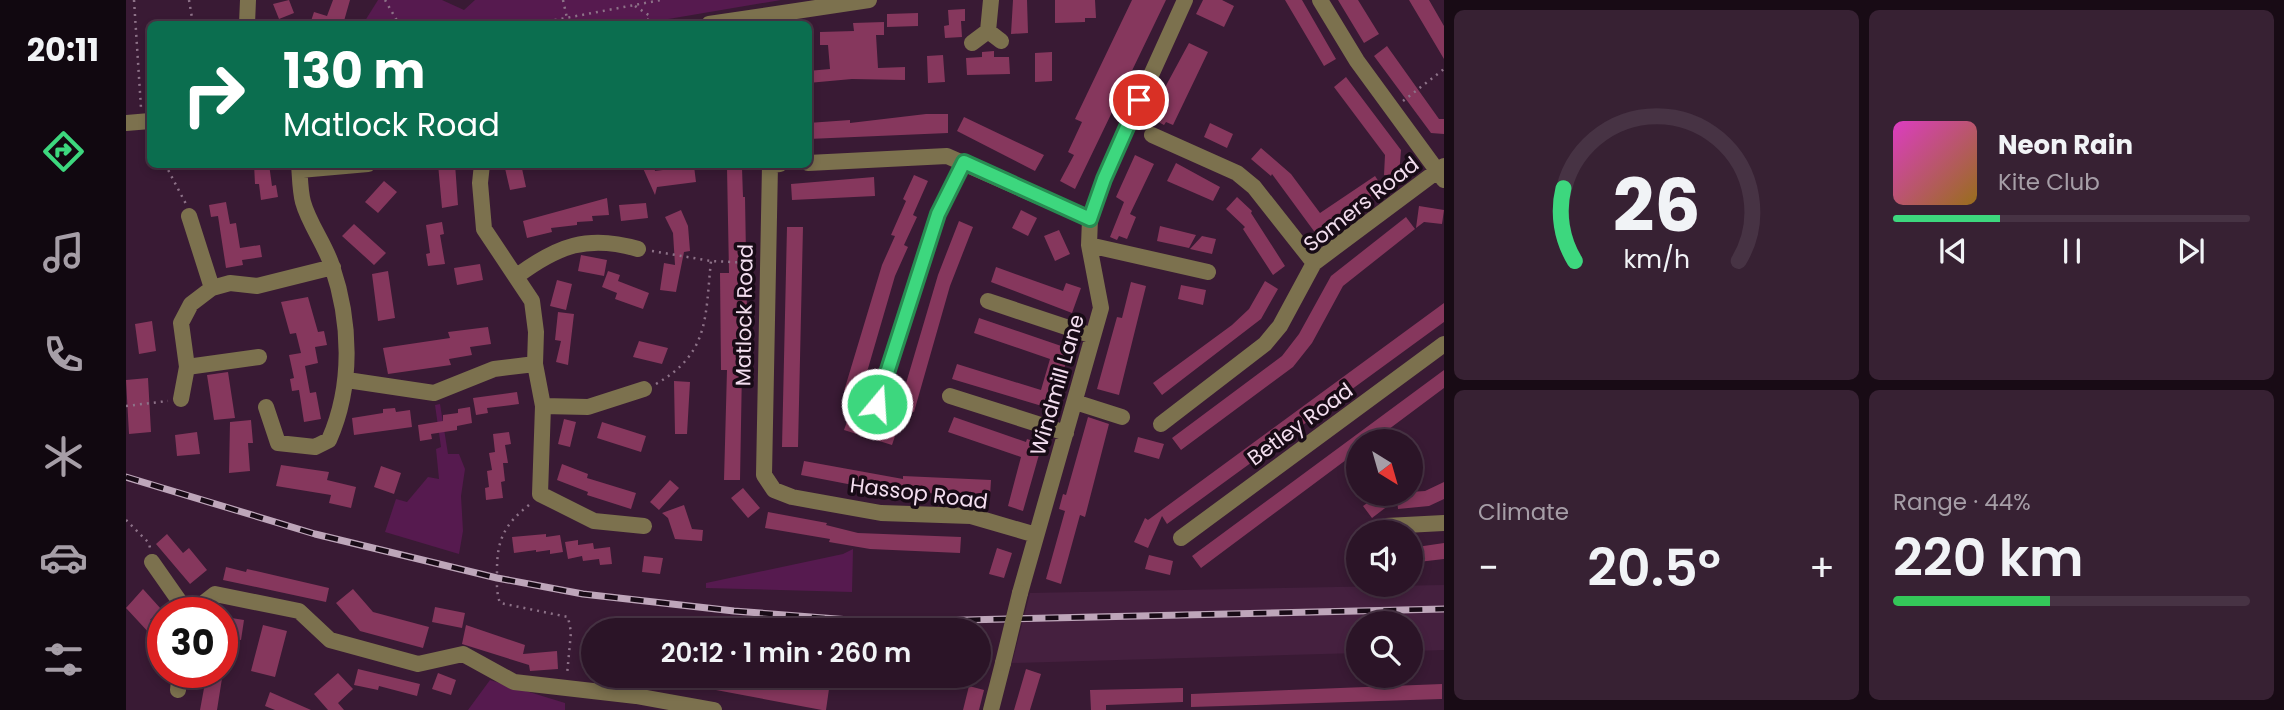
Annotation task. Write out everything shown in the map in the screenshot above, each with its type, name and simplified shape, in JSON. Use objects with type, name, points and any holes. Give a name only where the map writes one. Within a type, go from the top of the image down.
[{"type":"street","points":[[247,21],[248,0]]},
{"type":"street","points":[[729,21],[869,0]]},
{"type":"street","points":[[972,43],[995,36],[991,0]]},
{"type":"street","name":"Windmill Lane","points":[[991,710],[1020,593],[1101,307],[1089,245],[1090,219],[1104,179],[1185,0]]},
{"type":"street","points":[[1320,0],[1357,61],[1442,173]]},
{"type":"street","points":[[126,123],[147,122]]},
{"type":"street","points":[[1152,135],[1237,173],[1254,187],[1314,263]]},
{"type":"street","points":[[812,163],[947,156],[1090,219]]},
{"type":"street","points":[[877,404],[938,214],[964,162]]},
{"type":"street","points":[[266,408],[278,443],[315,447],[329,440],[340,415],[347,380],[345,331],[333,267],[303,202],[300,168]]},
{"type":"street","points":[[482,168],[480,183],[484,229],[532,301],[536,332],[535,364],[543,406],[540,494],[594,521],[644,526]]},
{"type":"street","name":"Matlock Road","points":[[764,475],[770,168]]},
{"type":"street","name":"Somers Road","points":[[1161,424],[1265,344],[1280,326],[1314,263],[1442,173]]},
{"type":"street","points":[[189,216],[212,288]]},
{"type":"street","points":[[517,276],[567,245],[592,242],[638,249]]},
{"type":"street","points":[[1089,245],[1208,272]]},
{"type":"street","points":[[181,399],[187,367],[181,323],[191,304],[212,288],[230,283],[257,286],[333,267]]},
{"type":"street","points":[[988,301],[1093,336]]},
{"type":"street","name":"Betley Road","points":[[1181,538],[1444,344]]},
{"type":"street","points":[[187,367],[259,357]]},
{"type":"street","points":[[347,380],[434,393],[494,369],[535,364]]},
{"type":"street","points":[[543,406],[588,407],[644,388]]},
{"type":"street","points":[[950,396],[1066,432]]},
{"type":"street","points":[[1074,402],[1122,417]]},
{"type":"street","name":"Hassop Road","points":[[764,475],[774,490],[792,496],[881,513],[971,516],[1036,536]]},
{"type":"street","points":[[1423,524],[1444,523]]},
{"type":"street","points":[[152,562],[176,597]]},
{"type":"street","points":[[211,597],[215,594],[230,597]]},
{"type":"street","points":[[238,599],[299,611],[330,640],[418,664],[463,654],[514,682],[636,703],[714,710]]},
{"type":"path","points":[[134,0],[147,122]]},
{"type":"path","points":[[188,0],[192,21]]},
{"type":"path","points":[[386,0],[397,21]]},
{"type":"path","points":[[563,0],[567,18]]},
{"type":"path","points":[[550,21],[661,0]]},
{"type":"path","points":[[634,5],[650,16],[648,21]]},
{"type":"path","points":[[1392,110],[1444,69]]},
{"type":"path","points":[[167,168],[179,195],[185,199],[189,216]]},
{"type":"path","points":[[638,249],[710,261],[766,263]]},
{"type":"path","points":[[644,388],[669,376],[696,349],[703,336],[710,261]]},
{"type":"path","points":[[126,405],[181,399]]},
{"type":"path","points":[[540,494],[501,534],[497,550],[497,595],[500,603],[568,617],[571,632],[566,689]]},
{"type":"path","points":[[126,520],[149,543],[152,562]]},
{"type":"shaded area","points":[[378,0],[442,0],[464,10],[475,0],[781,0],[657,21],[365,21]]},
{"type":"shaded area","points":[[440,404],[448,454],[459,454],[465,469],[461,496],[463,531],[459,554],[385,532],[396,499],[407,502],[428,477],[439,479],[436,449],[441,447],[435,405]]},
{"type":"shaded area","points":[[853,549],[852,592],[706,588],[706,583],[843,554]]},
{"type":"shaded area","points":[[1423,585],[1444,585],[1444,650],[1423,651],[1423,611],[1346,611],[1346,653],[1012,663],[1030,593],[1346,587],[1346,597],[1423,597]]},
{"type":"shaded area","points":[[490,680],[565,703],[565,710],[468,710]]},
{"type":"building","points":[[289,0],[294,13],[279,19],[273,4]]},
{"type":"building","points":[[333,0],[350,0],[344,21],[311,21],[314,12],[327,16]]},
{"type":"building","points":[[1013,0],[1027,0],[1028,33],[1011,34]]},
{"type":"building","points":[[1055,0],[1095,0],[1096,18],[1085,18],[1085,22],[1055,23]]},
{"type":"building","points":[[1132,0],[1166,0],[1075,189],[1060,181],[1074,155],[1068,152],[1082,122],[1075,119]]},
{"type":"building","points":[[1203,0],[1222,0],[1234,6],[1224,27],[1196,14]]},
{"type":"building","points":[[1285,0],[1302,0],[1336,59],[1324,66]]},
{"type":"building","points":[[1338,0],[1358,0],[1379,34],[1364,43]]},
{"type":"building","points":[[1409,0],[1429,0],[1444,26],[1444,59]]},
{"type":"building","points":[[965,9],[965,21],[961,21],[962,37],[945,38],[944,26],[949,25],[948,10]]},
{"type":"building","points":[[918,13],[918,26],[887,27],[887,14]]},
{"type":"building","points":[[884,22],[884,35],[876,35],[878,68],[905,67],[905,80],[852,79],[812,83],[812,71],[830,69],[828,45],[820,45],[820,32],[854,31],[853,23]]},
{"type":"building","points":[[1189,43],[1208,52],[1173,125],[1166,122],[1164,125],[1149,117]]},
{"type":"building","points":[[1387,46],[1439,119],[1444,119],[1444,134],[1431,133],[1374,56]]},
{"type":"building","points":[[994,51],[994,57],[1009,57],[1010,74],[967,75],[966,58],[982,57],[982,52]]},
{"type":"building","points":[[1052,52],[1052,81],[1035,82],[1035,53]]},
{"type":"building","points":[[943,55],[945,82],[928,83],[927,56]]},
{"type":"building","points":[[1346,77],[1401,150],[1399,176],[1384,175],[1385,155],[1334,87]]},
{"type":"building","points":[[948,114],[948,133],[812,139],[812,123],[850,120],[850,123]]},
{"type":"building","points":[[964,117],[1044,155],[1035,171],[957,131]]},
{"type":"building","points":[[1210,123],[1233,134],[1227,148],[1204,137]]},
{"type":"building","points":[[1261,148],[1291,174],[1320,213],[1375,176],[1383,188],[1328,225],[1332,230],[1319,238],[1272,174],[1271,176],[1251,159]]},
{"type":"building","points":[[1135,155],[1154,164],[1130,214],[1136,217],[1127,239],[1119,236],[1117,240],[1110,237],[1124,202],[1116,197]]},
{"type":"building","points":[[1176,163],[1220,187],[1213,201],[1167,181]]},
{"type":"building","points":[[254,168],[270,168],[272,186],[276,185],[278,197],[261,200],[259,184],[255,184]]},
{"type":"building","points":[[438,168],[455,168],[458,205],[442,208]]},
{"type":"building","points":[[505,168],[522,168],[526,187],[510,190]]},
{"type":"building","points":[[643,168],[654,168],[655,171],[694,168],[696,182],[657,187],[655,195]]},
{"type":"building","points":[[727,168],[742,168],[745,197],[748,369],[742,369],[740,480],[724,480],[727,370],[721,370],[720,273],[729,273]]},
{"type":"building","points":[[914,175],[928,181],[913,215],[917,217],[904,245],[908,247],[895,276],[860,396],[844,391],[882,265],[895,236],[891,235]]},
{"type":"building","points":[[874,177],[875,196],[792,200],[791,184]]},
{"type":"building","points":[[384,181],[397,192],[378,213],[365,202]]},
{"type":"building","points":[[1237,197],[1252,211],[1285,266],[1273,275],[1243,229],[1245,227],[1226,209]]},
{"type":"building","points":[[607,198],[609,215],[592,216],[593,221],[551,228],[552,232],[527,238],[523,221]]},
{"type":"building","points":[[226,202],[230,224],[236,223],[240,248],[260,245],[262,257],[242,260],[243,265],[226,268],[218,216],[211,217],[209,205]]},
{"type":"building","points":[[646,203],[648,218],[621,221],[619,205]]},
{"type":"building","points":[[1419,206],[1444,210],[1442,224],[1424,222],[1416,228]]},
{"type":"building","points":[[681,210],[688,226],[690,251],[684,252],[676,292],[660,290],[664,263],[675,265],[673,233],[665,217]]},
{"type":"building","points":[[1021,210],[1037,218],[1028,236],[1012,228]]},
{"type":"building","points":[[1406,217],[1415,229],[1343,286],[1312,343],[1293,367],[1181,450],[1172,438],[1282,356],[1299,334],[1331,276]]},
{"type":"building","points":[[959,221],[973,227],[950,286],[914,412],[899,407],[938,275]]},
{"type":"building","points":[[442,222],[444,234],[440,235],[445,264],[428,266],[426,254],[430,253],[426,225]]},
{"type":"building","points":[[354,224],[386,253],[374,265],[342,236]]},
{"type":"building","points":[[1160,226],[1196,235],[1189,248],[1157,241]]},
{"type":"building","points":[[787,227],[803,227],[798,447],[782,447]]},
{"type":"building","points":[[1059,230],[1070,254],[1055,261],[1044,236]]},
{"type":"building","points":[[1202,236],[1216,239],[1212,254],[1190,249]]},
{"type":"building","points":[[581,255],[607,260],[604,276],[578,271]]},
{"type":"building","points":[[480,264],[483,280],[457,285],[454,268]]},
{"type":"building","points":[[996,267],[1063,291],[1066,283],[1081,288],[1072,313],[991,282]]},
{"type":"building","points":[[388,271],[395,318],[378,321],[372,274]]},
{"type":"building","points":[[608,271],[620,275],[618,281],[649,293],[643,309],[615,299],[617,293],[602,287]]},
{"type":"building","points":[[557,280],[572,284],[566,310],[550,306]]},
{"type":"building","points":[[1265,281],[1278,289],[1261,319],[1162,395],[1153,383],[1232,325],[1249,309]]},
{"type":"building","points":[[1131,282],[1146,286],[1119,395],[1097,389],[1117,317],[1122,318]]},
{"type":"building","points":[[1181,285],[1206,290],[1203,305],[1178,299]]},
{"type":"building","points":[[308,297],[318,332],[324,331],[327,345],[315,347],[318,363],[305,366],[310,393],[316,392],[321,419],[304,422],[299,390],[292,391],[290,379],[294,378],[289,355],[301,353],[296,333],[290,334],[281,302]]},
{"type":"building","points":[[1444,303],[1444,322],[1167,524],[1162,516],[1148,548],[1134,542],[1145,518],[1148,520]]},
{"type":"building","points":[[558,312],[574,314],[568,365],[556,362],[561,341],[555,340]]},
{"type":"building","points":[[979,318],[1070,349],[1052,409],[952,379],[957,364],[1041,390],[1050,359],[974,333]]},
{"type":"building","points":[[152,321],[156,351],[139,354],[135,324]]},
{"type":"building","points":[[488,327],[491,344],[470,347],[472,355],[449,359],[451,365],[388,374],[383,348],[450,338],[448,332]]},
{"type":"building","points":[[639,341],[668,348],[662,364],[633,357]]},
{"type":"building","points":[[1444,370],[1444,388],[1389,429],[1364,429]]},
{"type":"building","points":[[228,372],[235,418],[214,420],[207,375]]},
{"type":"building","points":[[148,378],[151,432],[129,434],[126,380]]},
{"type":"building","points":[[674,381],[690,382],[687,434],[675,434]]},
{"type":"building","points":[[517,392],[519,404],[487,408],[488,413],[476,415],[473,398]]},
{"type":"building","points":[[470,407],[472,423],[457,426],[457,430],[431,434],[432,439],[420,441],[418,425],[443,421],[443,415],[458,413],[458,409]]},
{"type":"building","points":[[395,408],[396,412],[410,410],[412,427],[354,435],[352,418],[383,413],[383,409]]},
{"type":"building","points":[[849,416],[897,430],[892,445],[844,430]]},
{"type":"building","points":[[954,417],[1026,442],[1027,439],[1042,444],[1023,511],[1008,506],[1021,457],[948,432]]},
{"type":"building","points":[[1088,417],[1109,424],[1085,517],[1080,515],[1061,584],[1046,579],[1065,511],[1059,509],[1063,494],[1066,495]]},
{"type":"building","points":[[564,419],[576,422],[570,447],[558,444]]},
{"type":"building","points":[[251,420],[253,443],[248,443],[250,471],[229,473],[230,422]]},
{"type":"building","points":[[602,422],[646,436],[641,452],[597,438]]},
{"type":"building","points":[[197,432],[200,454],[177,456],[175,435]]},
{"type":"building","points":[[509,432],[511,444],[505,445],[508,463],[503,463],[505,481],[501,482],[503,498],[486,500],[485,488],[489,487],[487,471],[492,470],[489,453],[495,452],[493,434]]},
{"type":"building","points":[[1138,437],[1164,444],[1159,459],[1134,452]]},
{"type":"building","points":[[1346,442],[1346,460],[1201,568],[1192,556]]},
{"type":"building","points":[[804,461],[903,479],[903,476],[991,480],[990,496],[884,491],[801,475]]},
{"type":"building","points":[[562,464],[588,474],[587,478],[636,493],[631,509],[587,495],[588,492],[557,480]]},
{"type":"building","points":[[281,465],[329,472],[327,480],[356,487],[351,508],[329,503],[331,495],[276,486]]},
{"type":"building","points":[[381,466],[401,473],[394,494],[374,487]]},
{"type":"building","points":[[670,480],[679,488],[659,510],[650,502]]},
{"type":"building","points":[[1444,482],[1444,499],[1429,506],[1398,509],[1398,506],[1423,506],[1425,491]]},
{"type":"building","points":[[743,488],[760,508],[748,518],[731,498]]},
{"type":"building","points":[[684,505],[692,529],[703,530],[702,541],[675,539],[668,518],[662,513]]},
{"type":"building","points":[[1363,506],[1388,506],[1372,518]]},
{"type":"building","points":[[768,512],[827,523],[826,525],[858,533],[961,537],[960,553],[870,549],[829,542],[830,539],[765,528]]},
{"type":"building","points":[[167,534],[183,553],[189,548],[207,570],[190,584],[156,544]]},
{"type":"building","points":[[546,534],[546,537],[560,535],[563,552],[550,554],[550,550],[536,550],[514,553],[512,537]]},
{"type":"building","points":[[578,540],[578,545],[593,543],[594,549],[610,547],[612,564],[600,565],[599,559],[583,561],[582,556],[568,559],[565,542]]},
{"type":"building","points":[[1444,543],[1444,559],[1423,561],[1423,546]]},
{"type":"building","points":[[997,548],[1012,553],[1004,578],[989,574]]},
{"type":"building","points":[[1149,555],[1173,561],[1170,575],[1145,569]]},
{"type":"building","points":[[644,556],[663,558],[660,574],[642,572]]},
{"type":"building","points":[[226,567],[246,572],[247,569],[329,588],[326,602],[223,580]]},
{"type":"building","points":[[143,589],[150,597],[147,597],[147,631],[126,608]]},
{"type":"building","points":[[353,589],[373,612],[429,627],[423,648],[360,631],[336,603]]},
{"type":"building","points":[[435,607],[465,613],[462,628],[432,622]]},
{"type":"building","points":[[238,619],[244,620],[241,640],[238,640]]},
{"type":"building","points":[[263,625],[287,631],[275,677],[251,671]]},
{"type":"building","points":[[466,625],[525,645],[523,654],[557,651],[558,669],[530,671],[529,665],[462,644]]},
{"type":"building","points":[[358,669],[420,684],[417,696],[379,686],[378,690],[354,685]]},
{"type":"building","points":[[1026,669],[1041,674],[1030,710],[1014,710]]},
{"type":"building","points":[[338,673],[353,689],[338,703],[344,710],[328,710],[314,694]]},
{"type":"building","points":[[438,673],[456,680],[451,695],[432,689]]},
{"type":"building","points":[[1442,684],[1442,699],[1191,707],[1191,694],[1346,688],[1423,688],[1423,685]]},
{"type":"building","points":[[204,688],[220,688],[217,710],[200,710]]},
{"type":"building","points":[[705,688],[829,688],[826,710]]},
{"type":"building","points":[[968,688],[984,690],[979,710],[963,710]]},
{"type":"building","points":[[1183,688],[1183,702],[1106,705],[1106,710],[1091,710],[1090,690]]},
{"type":"building","points":[[270,692],[311,710],[275,710],[265,706]]},
{"type":"railway","points":[[126,477],[315,534],[497,578],[583,594],[734,611],[876,622],[1444,609]]},
{"type":"route","points":[[877,404],[938,214],[964,162],[1090,219],[1104,179],[1139,100]]}]
